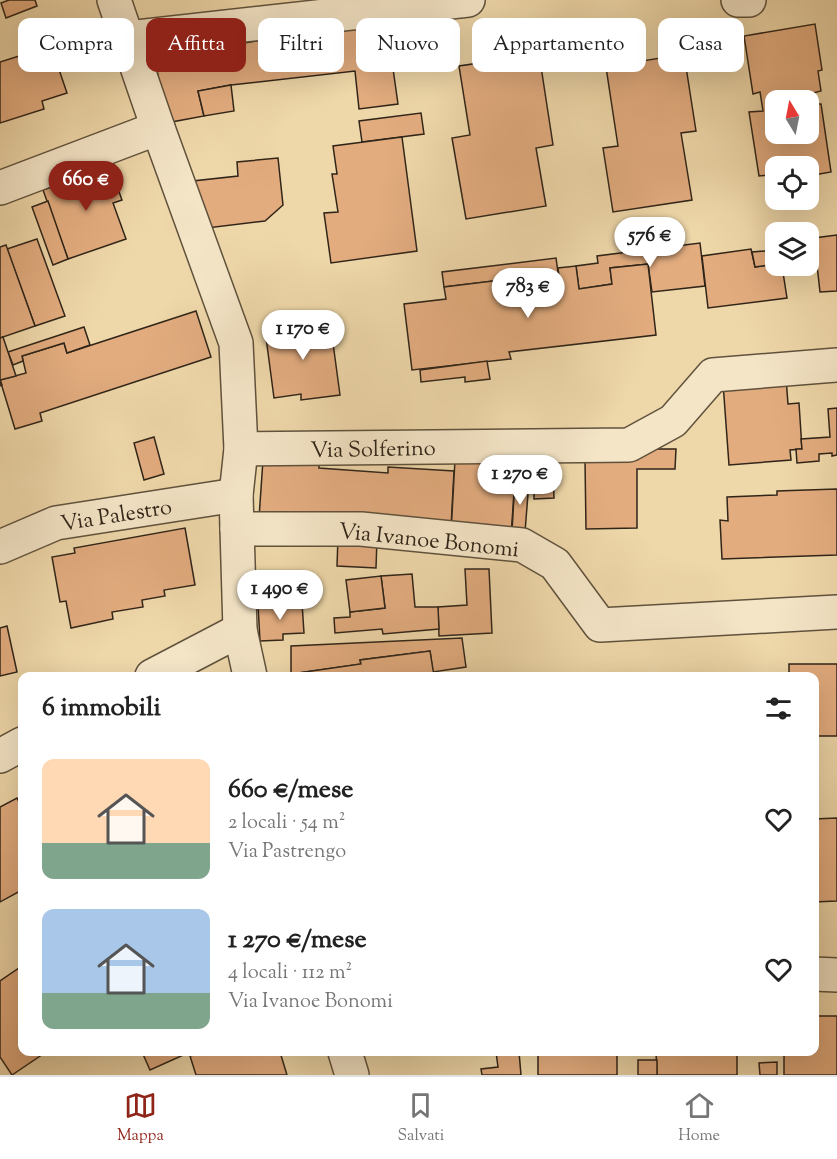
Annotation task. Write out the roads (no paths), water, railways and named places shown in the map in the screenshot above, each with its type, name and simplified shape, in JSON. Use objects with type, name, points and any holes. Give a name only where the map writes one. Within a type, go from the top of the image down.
[{"type":"street","points":[[114,0],[121,18]]},
{"type":"street","points":[[134,37],[468,0]]},
{"type":"street","points":[[738,0],[749,0]]},
{"type":"street","points":[[134,56],[236,343],[241,449],[236,495],[240,630],[249,672]]},
{"type":"street","points":[[0,188],[158,128]]},
{"type":"street","name":"Via Solferino","points":[[241,449],[629,445],[673,421],[713,375],[837,365]]},
{"type":"street","name":"Via Palestro","points":[[0,548],[56,523],[236,495]]},
{"type":"street","name":"Via Ivanoe Bonomi","points":[[237,529],[361,529],[522,545],[555,564],[600,625],[837,612]]},
{"type":"street","points":[[160,672],[240,630]]},
{"type":"street","points":[[0,756],[18,746]]},
{"type":"street","points":[[819,974],[837,975]]},
{"type":"street","points":[[346,1056],[352,1075]]}]
